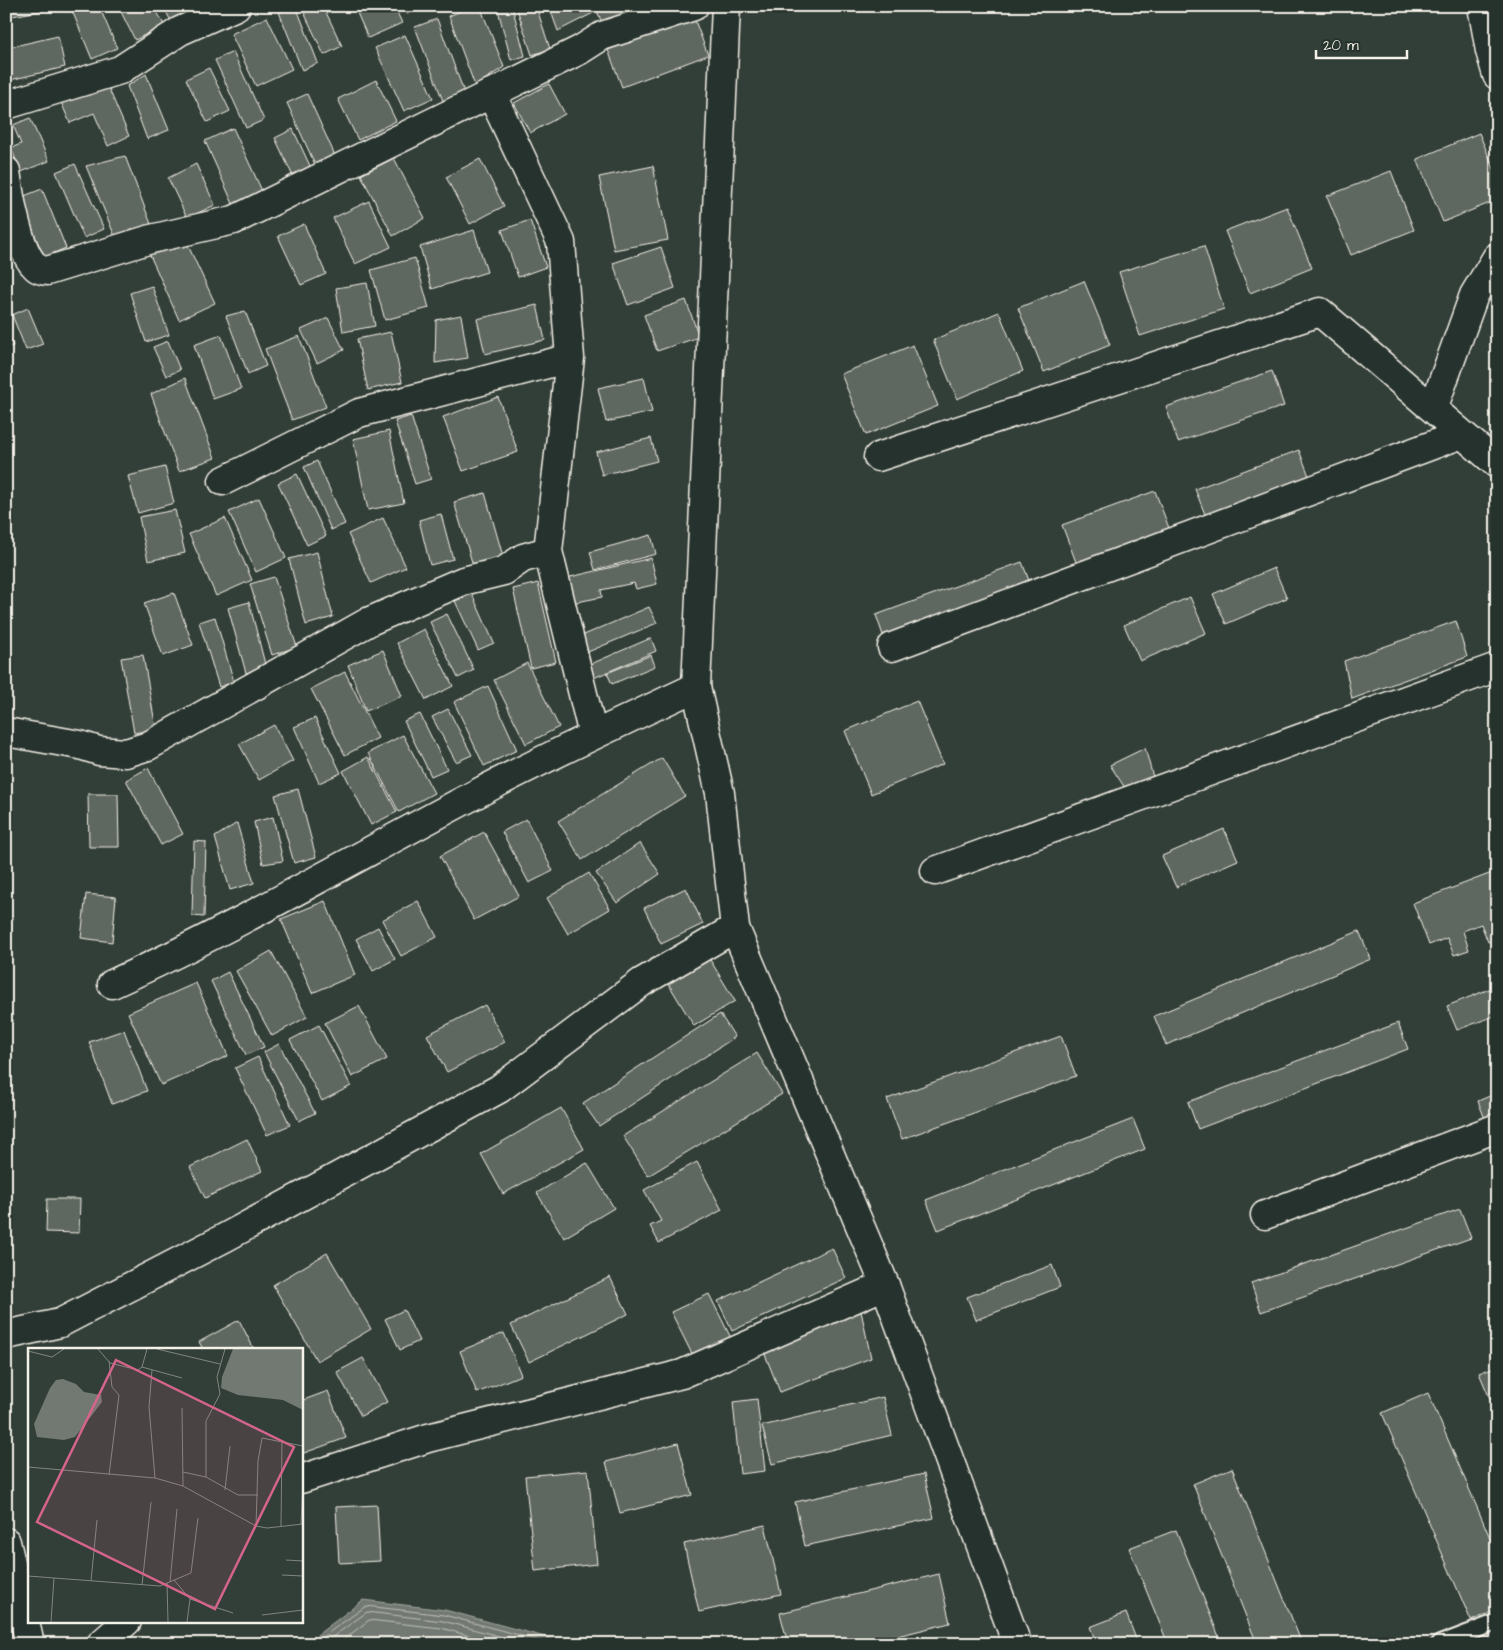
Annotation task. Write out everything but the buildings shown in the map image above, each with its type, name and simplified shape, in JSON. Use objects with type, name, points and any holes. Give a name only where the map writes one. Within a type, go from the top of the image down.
[{"type":"street","points":[[6,105],[120,70],[180,31],[236,6]]},
{"type":"street","points":[[6,170],[13,210],[27,255],[37,269],[46,272],[151,239],[234,220],[580,50],[602,36],[694,6]]},
{"type":"street","points":[[726,6],[696,687],[720,793],[735,928],[885,1285],[1017,1644]]},
{"type":"street","points":[[1482,6],[1490,51],[1497,75]]},
{"type":"street","points":[[491,94],[561,242],[570,358],[548,551],[593,735]]},
{"type":"street","points":[[1433,409],[1474,295],[1497,257]]},
{"type":"street","points":[[878,457],[1320,312],[1462,434],[1493,454]]},
{"type":"street","points":[[223,481],[359,413],[570,358]]},
{"type":"street","points":[[892,647],[1462,434]]},
{"type":"street","points":[[6,732],[80,745],[99,751],[126,753],[148,746],[370,621],[463,581],[504,571],[523,558],[548,551]]},
{"type":"street","points":[[935,871],[1497,667]]},
{"type":"street","points":[[112,984],[217,934],[479,792],[593,735],[696,687]]},
{"type":"street","points":[[6,1334],[60,1322],[226,1237],[499,1089],[642,982],[735,928]]},
{"type":"street","points":[[1265,1215],[1497,1128]]},
{"type":"street","points":[[302,1479],[428,1438],[682,1374],[885,1285]]},
{"type":"street","points":[[6,1542],[30,1644]]},
{"type":"street","points":[[101,1644],[126,1622]]},
{"type":"lane","points":[[1439,1644],[1497,1622]]},
{"type":"water","points":[[363,1600],[445,1610],[571,1644],[320,1644],[317,1635]]}]
